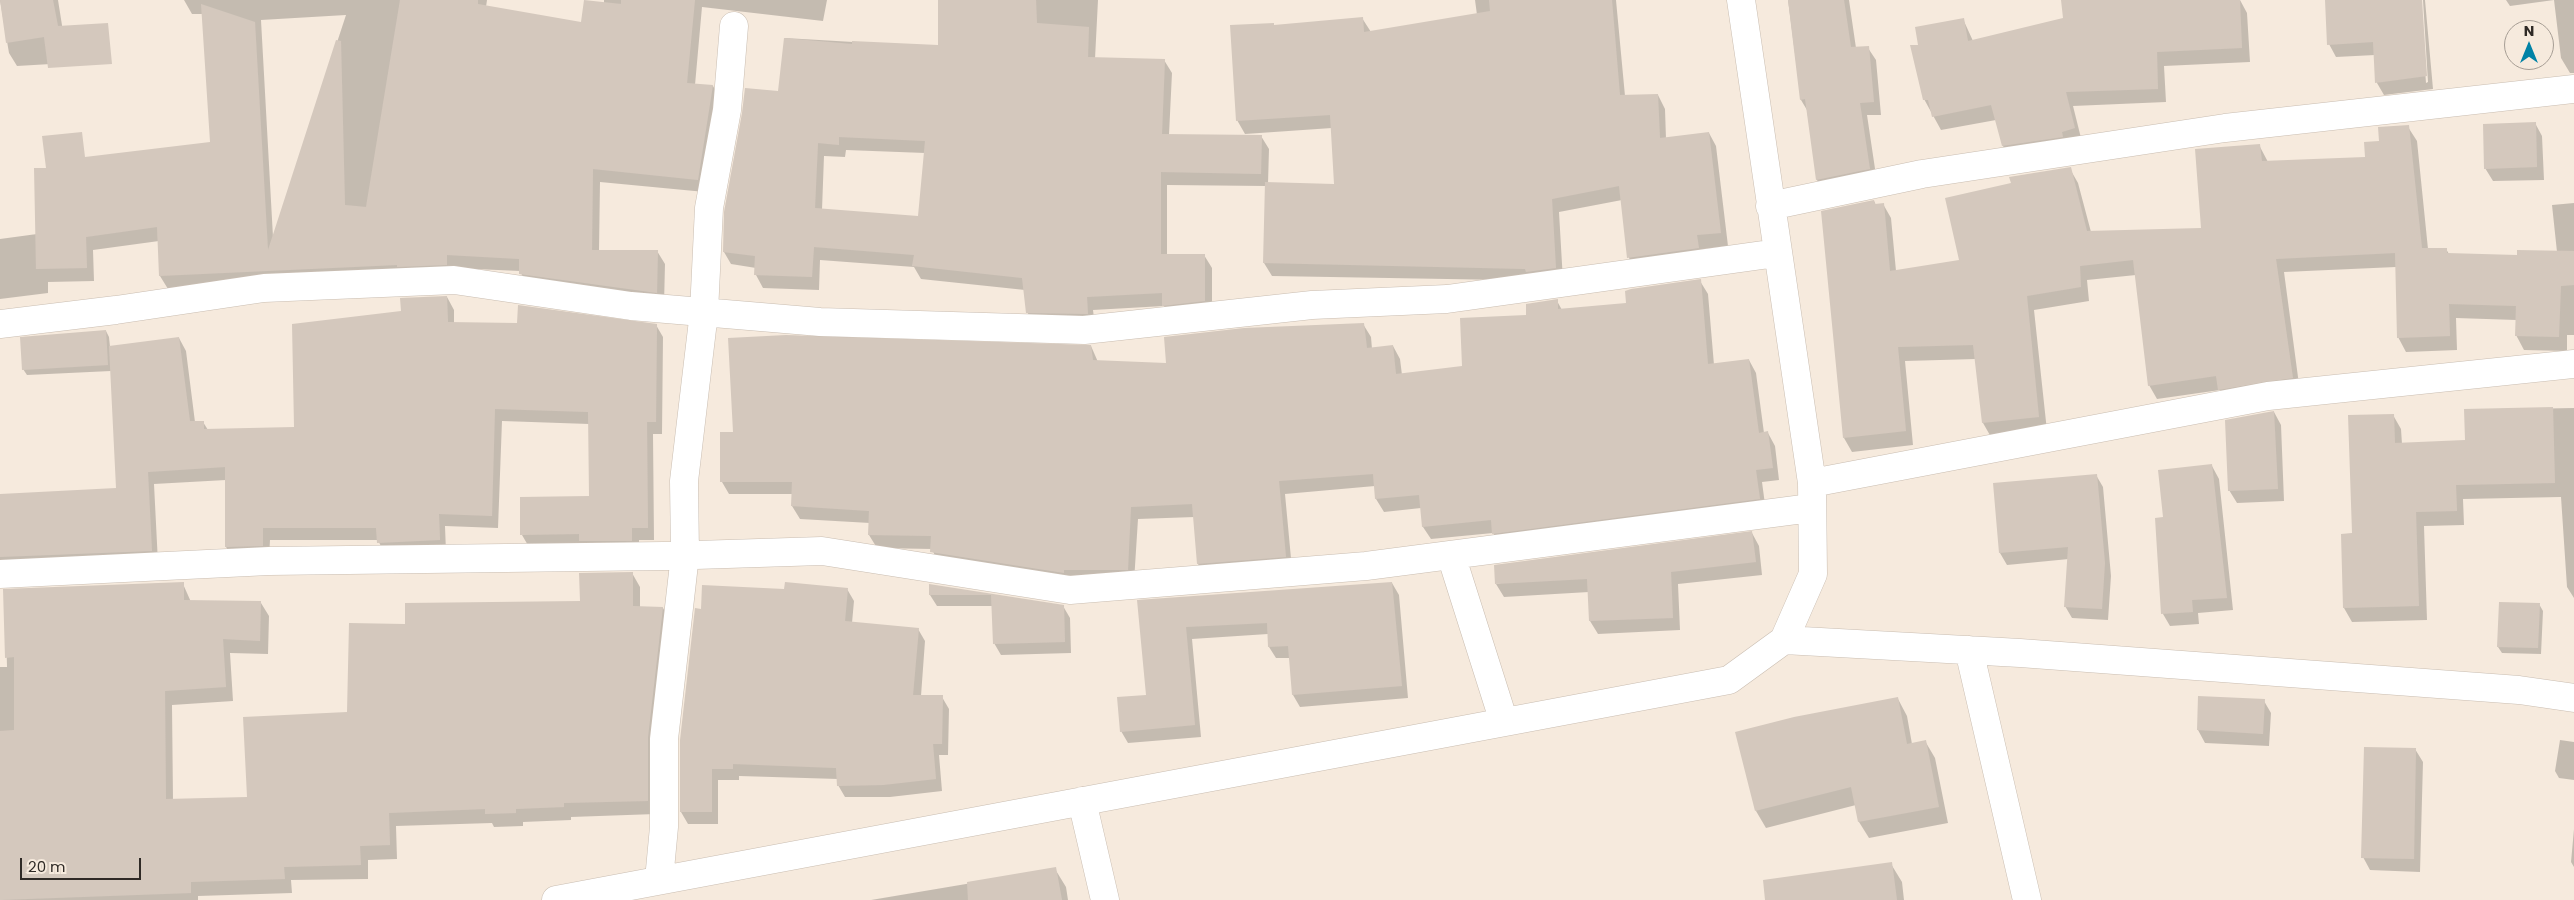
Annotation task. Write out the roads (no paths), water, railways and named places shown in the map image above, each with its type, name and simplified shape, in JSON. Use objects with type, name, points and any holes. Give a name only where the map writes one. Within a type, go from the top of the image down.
[{"type":"street","points":[[556,900],[596,896],[659,880],[1729,680],[1784,640],[1813,574],[1811,495],[1741,0]]},
{"type":"street","points":[[659,880],[664,828],[664,738],[685,555],[684,481],[704,312],[709,208],[727,110],[734,26]]},
{"type":"street","points":[[1770,206],[1922,174],[2226,128],[2574,89]]},
{"type":"street","points":[[0,324],[116,310],[264,288],[454,280],[631,306],[820,322],[1084,330],[1312,305],[1447,299],[1777,253]]},
{"type":"street","points":[[0,574],[269,561],[685,555],[822,551],[1070,590],[1366,566],[1451,555],[1811,495],[2268,396],[2574,364]]},
{"type":"street","points":[[1451,555],[1504,722]]},
{"type":"street","points":[[1784,640],[1969,650],[2520,690],[2574,698]]},
{"type":"street","points":[[1969,650],[2027,900]]},
{"type":"street","points":[[1082,801],[1105,900]]}]
